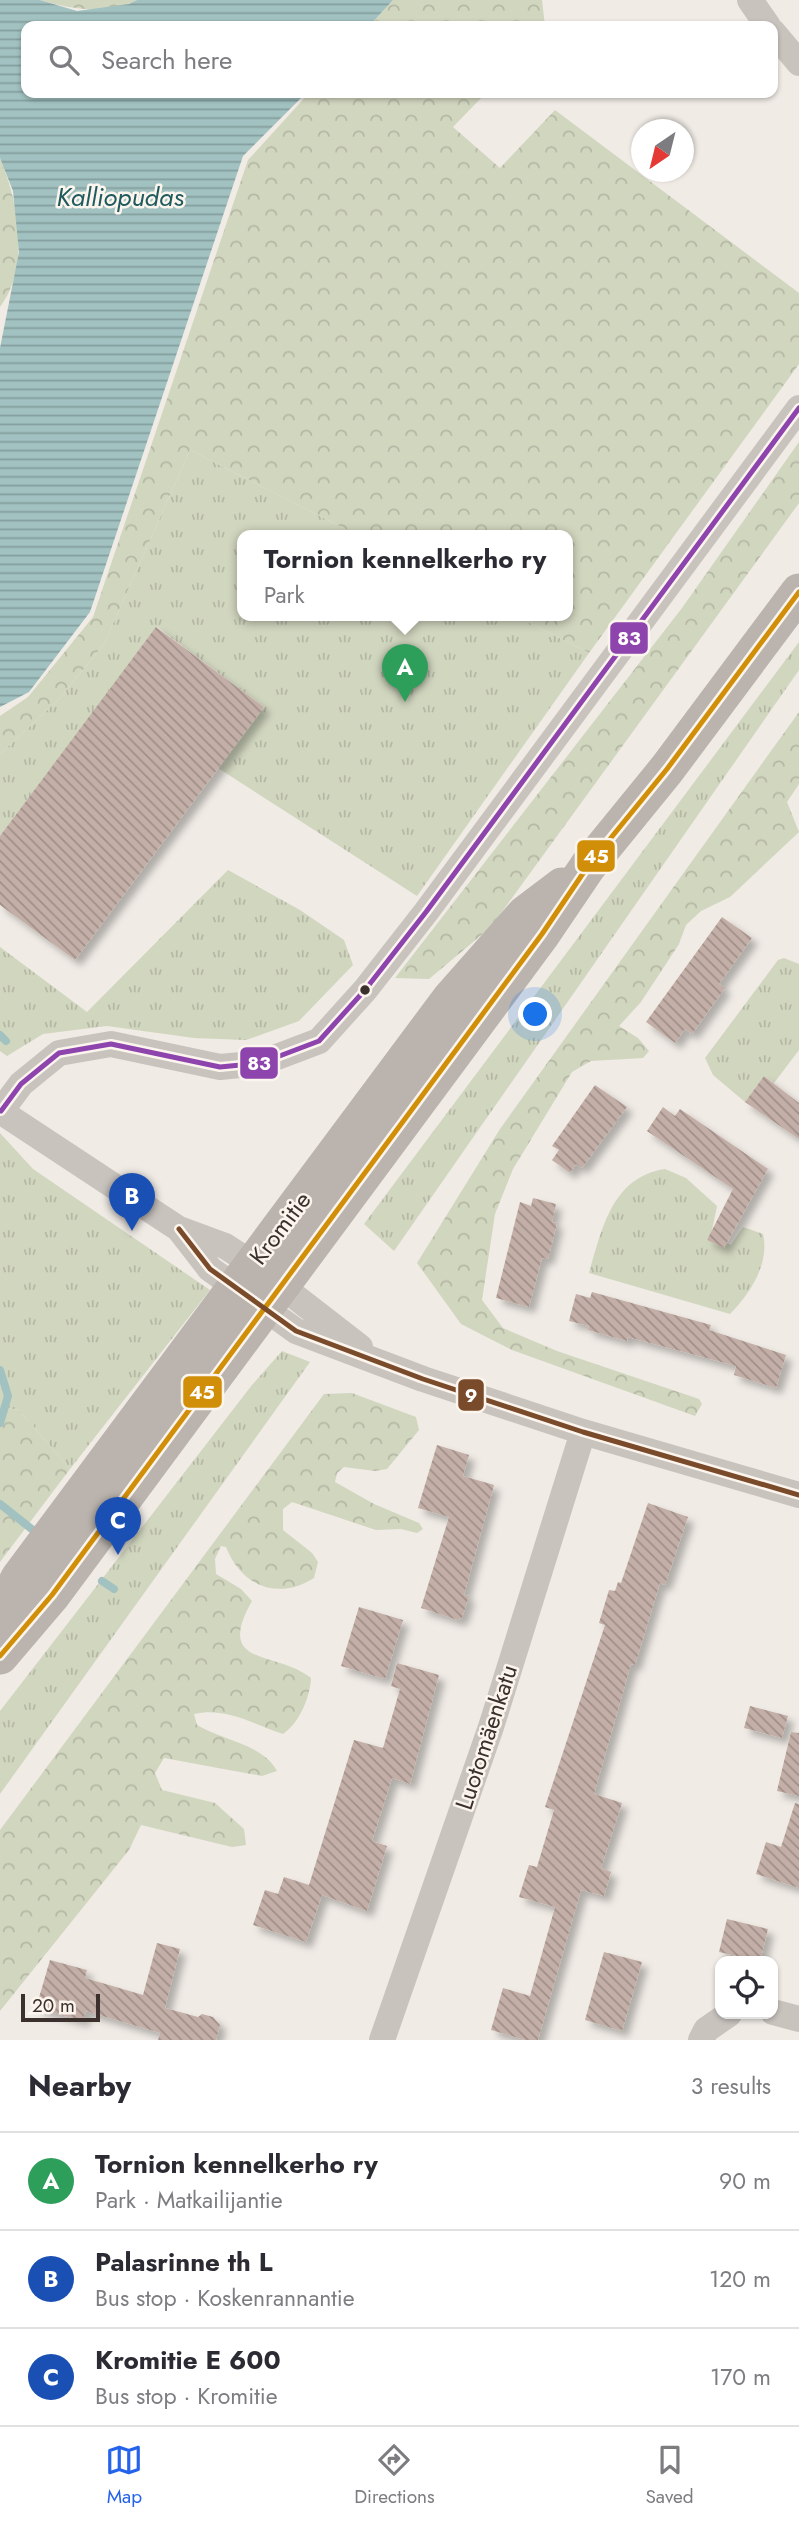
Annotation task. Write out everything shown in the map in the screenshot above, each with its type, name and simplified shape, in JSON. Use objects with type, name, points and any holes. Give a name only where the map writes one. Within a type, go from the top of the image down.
[{"type":"main road","name":"Kromitie","points":[[0,1615],[19,1578],[259,1287],[542,934],[588,866],[667,769],[799,592]]},
{"type":"main road","name":"Kromitie","points":[[0,1656],[52,1595],[259,1287]]},
{"type":"street","points":[[750,0],[765,21]]},
{"type":"street","points":[[778,38],[799,62]]},
{"type":"street","points":[[797,1486],[583,1432],[423,1380],[296,1331],[259,1287],[210,1269],[179,1229],[0,1111],[21,1084],[59,1053],[111,1044],[220,1067],[261,1063],[319,1041],[365,990],[426,912],[799,408]]},
{"type":"street","name":"Luotomäenkatu","points":[[382,2040],[491,1727],[583,1432]]},
{"type":"street","points":[[778,2014],[799,2020]]},
{"type":"street","points":[[701,2040],[706,2030],[721,2019]]},
{"type":"green space","points":[[40,0],[137,0],[114,8],[89,9]]},
{"type":"green space","points":[[393,0],[542,0],[544,21],[374,21]]},
{"type":"green space","points":[[304,98],[481,98],[453,127],[500,168],[555,110],[631,167],[631,182],[651,182],[799,293],[799,364],[589,653],[526,621],[573,621],[573,530],[347,530],[190,450],[104,644],[59,699],[0,754],[0,716],[28,697],[93,617],[248,160]]},
{"type":"green space","points":[[0,158],[16,213],[18,253],[10,290],[0,307]]},
{"type":"green space","points":[[799,442],[799,503],[491,927],[429,979],[395,978],[682,608]]},
{"type":"green space","points":[[190,450],[347,530],[237,530],[237,621],[526,621],[589,653],[417,896],[218,768],[264,707],[157,627],[0,836],[0,754],[59,699],[104,644]]},
{"type":"green space","points":[[799,642],[799,670],[394,1251],[364,1224]]},
{"type":"green space","points":[[799,712],[799,784],[787,802],[799,832],[730,897],[701,911],[686,925],[679,944],[641,1002],[619,1026],[638,1038],[649,1051],[643,1058],[591,1061],[572,1072],[513,1169],[495,1214],[482,1300],[503,1328],[557,1351],[699,1399],[702,1404],[695,1416],[512,1350],[461,1324],[417,1263],[500,1129]]},
{"type":"green space","points":[[228,870],[300,910],[344,940],[353,965],[299,1021],[246,1040],[194,1038],[107,1026],[43,1034],[7,1056],[0,1051],[0,947],[87,1012]]},
{"type":"green space","points":[[784,958],[799,964],[799,1050],[774,1083],[764,1076],[745,1102],[713,1075],[705,1058],[778,960]]},
{"type":"green space","points":[[0,1133],[33,1169],[210,1290],[70,1469],[19,1410],[0,1407]]},
{"type":"green space","points":[[665,1169],[686,1178],[717,1206],[711,1235],[731,1245],[743,1227],[763,1234],[764,1256],[757,1277],[730,1314],[589,1273],[605,1223],[621,1194],[633,1182],[647,1174]]},
{"type":"green space","points":[[282,1351],[310,1362],[0,1794],[0,1711],[252,1385]]},
{"type":"green space","points":[[352,1393],[416,1417],[419,1430],[387,1469],[375,1471],[344,1467],[337,1473],[335,1482],[374,1504],[419,1523],[423,1529],[417,1533],[401,1529],[376,1530],[292,1502],[283,1509],[283,1530],[312,1553],[318,1562],[314,1578],[287,1588],[274,1589],[251,1580],[241,1572],[226,1547],[221,1546],[215,1559],[216,1574],[241,1589],[252,1601],[242,1622],[240,1637],[245,1647],[254,1654],[297,1669],[311,1678],[308,1694],[299,1717],[283,1734],[228,1715],[206,1712],[194,1714],[197,1725],[252,1749],[271,1762],[277,1771],[262,1776],[164,1758],[155,1773],[162,1790],[215,1803],[244,1829],[246,1845],[232,1847],[141,1825],[129,1850],[0,2011],[0,1830],[324,1394]]},
{"type":"green space","points":[[0,1407],[19,1410],[70,1469],[0,1562]]},
{"type":"water","name":"Kalliopudas","points":[[0,0],[40,0],[77,11],[129,4],[137,0],[393,0],[374,21],[21,21],[21,98],[301,98],[243,156],[90,612],[29,692],[0,707],[0,348],[19,252],[13,191],[0,158]]},
{"type":"building","points":[[156,627],[264,707],[75,960],[0,905],[0,836]]},
{"type":"building","points":[[722,917],[752,938],[719,984],[725,988],[692,1034],[685,1029],[675,1043],[646,1022]]},
{"type":"building","points":[[764,1076],[799,1103],[799,1139],[745,1102]]},
{"type":"building","points":[[595,1085],[627,1107],[582,1168],[576,1164],[570,1173],[552,1160],[559,1150],[552,1146]]},
{"type":"building","points":[[663,1107],[675,1116],[680,1109],[768,1169],[724,1248],[707,1240],[733,1189],[647,1131]]},
{"type":"building","points":[[533,1198],[556,1204],[552,1222],[557,1223],[548,1259],[542,1258],[529,1307],[496,1298],[520,1202],[531,1206]]},
{"type":"building","points":[[592,1292],[711,1325],[709,1330],[786,1355],[776,1388],[734,1375],[736,1366],[628,1337],[627,1341],[588,1330],[589,1326],[569,1321],[576,1294],[590,1298]]},
{"type":"building","points":[[437,1445],[469,1455],[463,1476],[494,1485],[464,1595],[469,1596],[462,1618],[458,1620],[421,1608],[449,1517],[418,1508]]},
{"type":"building","points":[[648,1503],[688,1517],[665,1585],[660,1583],[635,1665],[631,1664],[594,1794],[622,1803],[601,1868],[611,1872],[604,1896],[581,1890],[538,2040],[525,2040],[491,2030],[503,1988],[530,1996],[555,1907],[519,1897],[529,1865],[537,1867],[554,1810],[545,1807],[605,1625],[599,1623],[609,1590],[615,1591],[618,1582],[621,1583]]},
{"type":"building","points":[[359,1607],[403,1620],[385,1679],[341,1666]]},
{"type":"building","points":[[397,1663],[439,1675],[410,1784],[392,1778],[372,1841],[387,1846],[367,1911],[322,1895],[306,1942],[253,1925],[265,1890],[278,1894],[284,1877],[309,1885],[354,1740],[383,1748],[400,1689],[391,1686]]},
{"type":"building","points":[[750,1706],[788,1716],[782,1738],[744,1728]]},
{"type":"building","points":[[791,1732],[799,1733],[799,1796],[777,1791]]},
{"type":"building","points":[[795,1803],[799,1804],[799,1888],[756,1874],[766,1842],[781,1847]]},
{"type":"building","points":[[727,1919],[768,1929],[761,1956],[737,1956],[719,1952]]},
{"type":"building","points":[[157,1943],[180,1949],[165,2008],[198,2017],[202,2014],[213,2017],[220,2025],[216,2040],[158,2040],[160,2033],[86,2011],[83,2021],[36,2008],[50,1960],[87,1970],[85,1978],[143,1995]]},
{"type":"building","points":[[604,1952],[642,1962],[622,2031],[585,2020]]},
{"type":"waterway","points":[[0,1035],[6,1041]]},
{"type":"waterway","points":[[0,1370],[8,1396],[0,1423]]},
{"type":"waterway","points":[[0,1504],[38,1534]]},
{"type":"waterway","points":[[102,1581],[114,1589]]},
{"type":"transit line","name":"83","points":[[1,1111],[21,1084],[59,1053],[111,1044],[220,1067],[261,1063],[319,1041],[365,990],[426,912],[799,408]]},
{"type":"transit line","name":"45","points":[[0,1656],[52,1595],[542,934],[588,866],[667,769],[799,592]]},
{"type":"transit line","name":"9","points":[[179,1229],[210,1269],[296,1331],[423,1379],[583,1432],[799,1495]]},
{"type":"place","name":"Tornion kennelkerho ry","points":[[405,702]]},
{"type":"place","name":"Palasrinne th L","points":[[132,1231]]},
{"type":"place","name":"Kromitie E 600","points":[[118,1555]]}]
